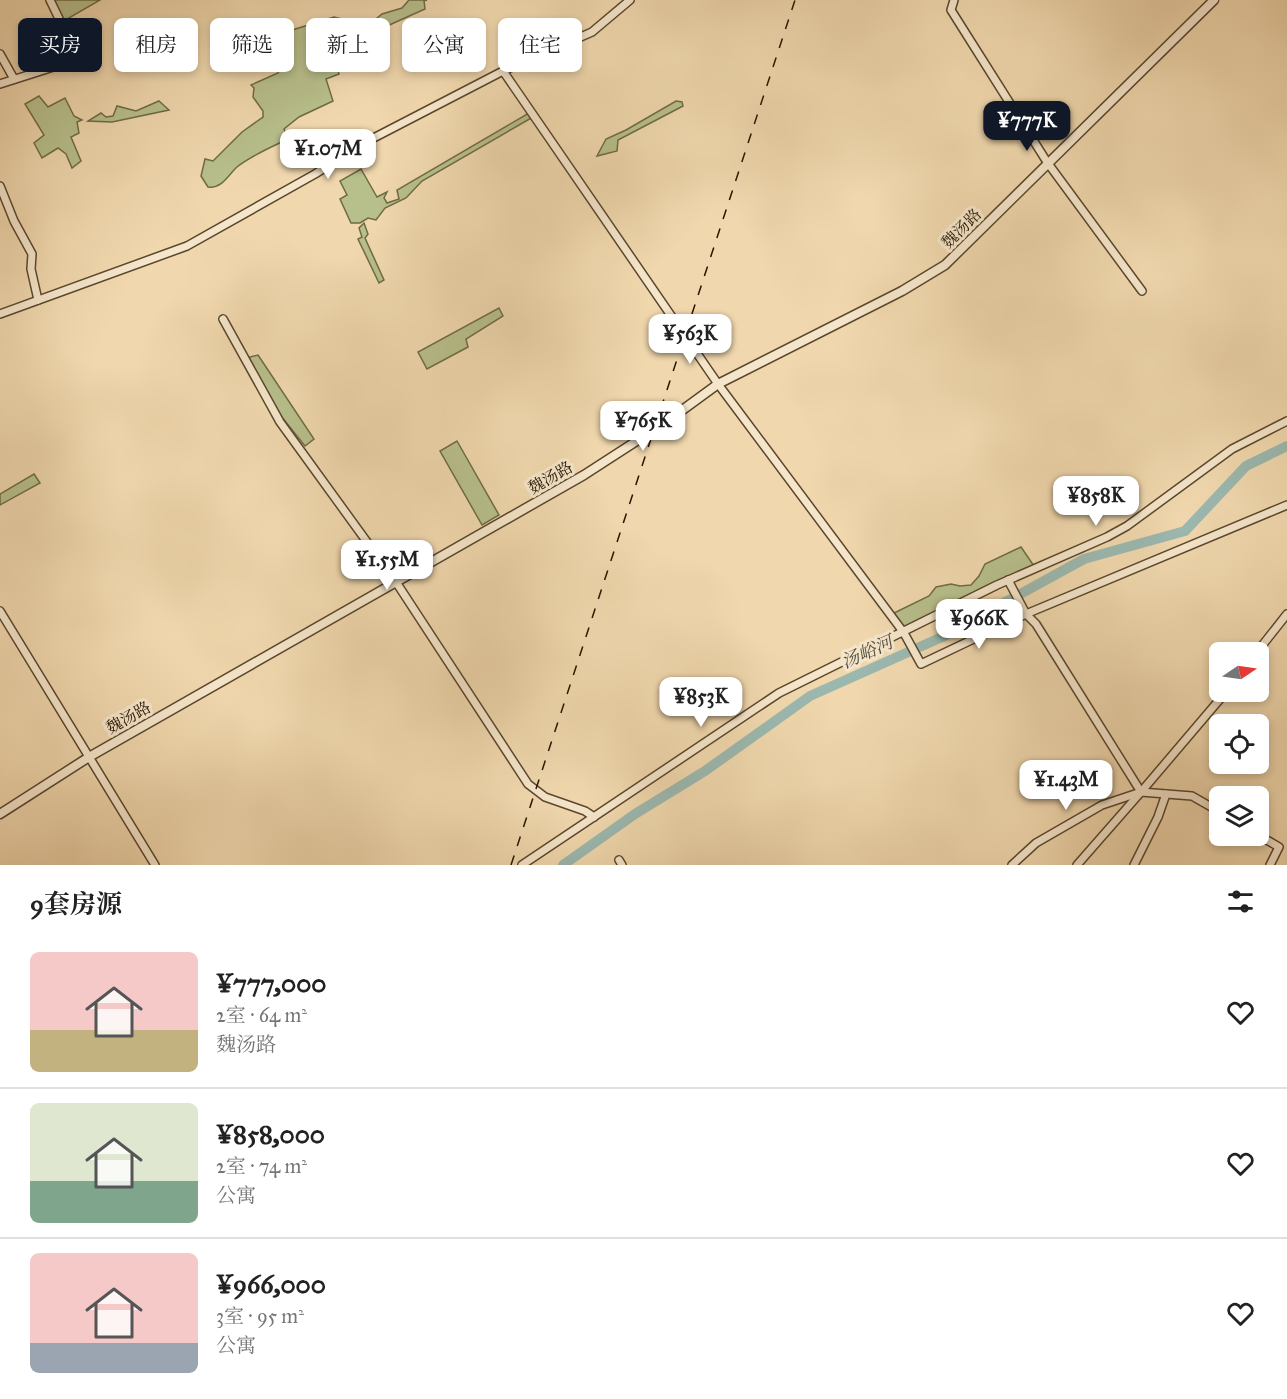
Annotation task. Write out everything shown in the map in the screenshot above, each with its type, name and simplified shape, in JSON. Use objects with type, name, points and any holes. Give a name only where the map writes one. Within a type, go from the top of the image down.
[{"type":"street","points":[[0,84],[69,62],[76,54],[50,0]]},
{"type":"street","points":[[582,36],[592,32],[630,0]]},
{"type":"street","points":[[954,0],[951,10],[1047,162],[1142,291]]},
{"type":"street","name":"魏汤路","points":[[0,814],[89,757],[584,475],[666,422],[718,384],[902,291],[945,265],[1214,0]]},
{"type":"street","points":[[0,54],[14,79]]},
{"type":"street","points":[[0,314],[187,246],[315,174],[362,144],[501,72]]},
{"type":"street","points":[[504,72],[718,384],[905,636],[921,664],[1026,614],[1287,505]]},
{"type":"street","points":[[0,186],[14,221],[32,254],[31,269],[38,300]]},
{"type":"street","points":[[223,319],[280,422],[396,582],[528,784],[545,797],[594,817]]},
{"type":"street","points":[[522,865],[717,732],[779,693],[836,663],[905,636],[1008,580],[1127,526],[1232,449],[1287,421]]},
{"type":"street","points":[[1008,580],[1026,614],[1036,624],[1141,792]]},
{"type":"street","points":[[0,611],[155,865]]},
{"type":"street","points":[[1265,642],[1287,614]]},
{"type":"street","points":[[1077,865],[1218,702]]},
{"type":"street","points":[[1012,865],[1036,843],[1102,805],[1141,792],[1192,796],[1209,806]]},
{"type":"street","points":[[1134,865],[1158,817],[1166,794]]},
{"type":"street","points":[[1269,841],[1279,847],[1270,865]]},
{"type":"green space","points":[[50,0],[100,0],[69,18],[60,18]]},
{"type":"green space","points":[[409,0],[427,0],[424,1],[425,9],[390,25],[390,18],[377,18],[382,14],[402,8]]},
{"type":"green space","points":[[306,26],[306,72],[339,72],[339,74],[326,79],[333,101],[299,117],[284,129],[288,139],[237,167],[221,184],[208,187],[201,176],[205,159],[213,161],[242,132],[263,117],[263,111],[253,97],[254,88],[251,85],[279,72],[294,72],[294,29]]},
{"type":"green space","points":[[39,96],[48,107],[65,98],[74,116],[82,120],[77,122],[79,133],[71,137],[81,161],[72,168],[66,154],[58,148],[42,158],[34,143],[44,135],[25,104]]},
{"type":"green space","points":[[159,101],[169,110],[112,122],[88,121],[101,113],[106,117],[113,116],[117,106],[136,111]]},
{"type":"green space","points":[[676,101],[682,102],[683,106],[618,140],[617,151],[597,156],[606,139]]},
{"type":"green space","points":[[529,113],[533,117],[422,181],[406,198],[385,208],[376,220],[368,218],[360,223],[351,223],[340,199],[347,195],[340,181],[361,169],[377,197],[387,192],[384,198],[387,203],[399,199],[397,190]]},
{"type":"green space","points":[[364,223],[368,234],[365,238],[384,280],[379,283],[358,239],[362,237],[359,228]]},
{"type":"green space","points":[[499,308],[503,316],[466,339],[468,347],[427,369],[418,352]]},
{"type":"green space","points":[[258,355],[314,439],[305,446],[273,406],[246,358]]},
{"type":"green space","points":[[457,441],[499,515],[482,525],[440,451]]},
{"type":"green space","points":[[34,474],[40,483],[0,505],[0,494]]},
{"type":"green space","points":[[1021,547],[1034,566],[904,627],[892,614],[929,596],[936,587],[951,584],[971,585],[985,564]]},
{"type":"waterway","name":"汤峪河","points":[[563,865],[635,814],[705,771],[810,696],[942,637],[1084,559],[1185,531],[1246,466],[1287,446]]},
{"type":"railway","points":[[511,865],[795,0]]}]
